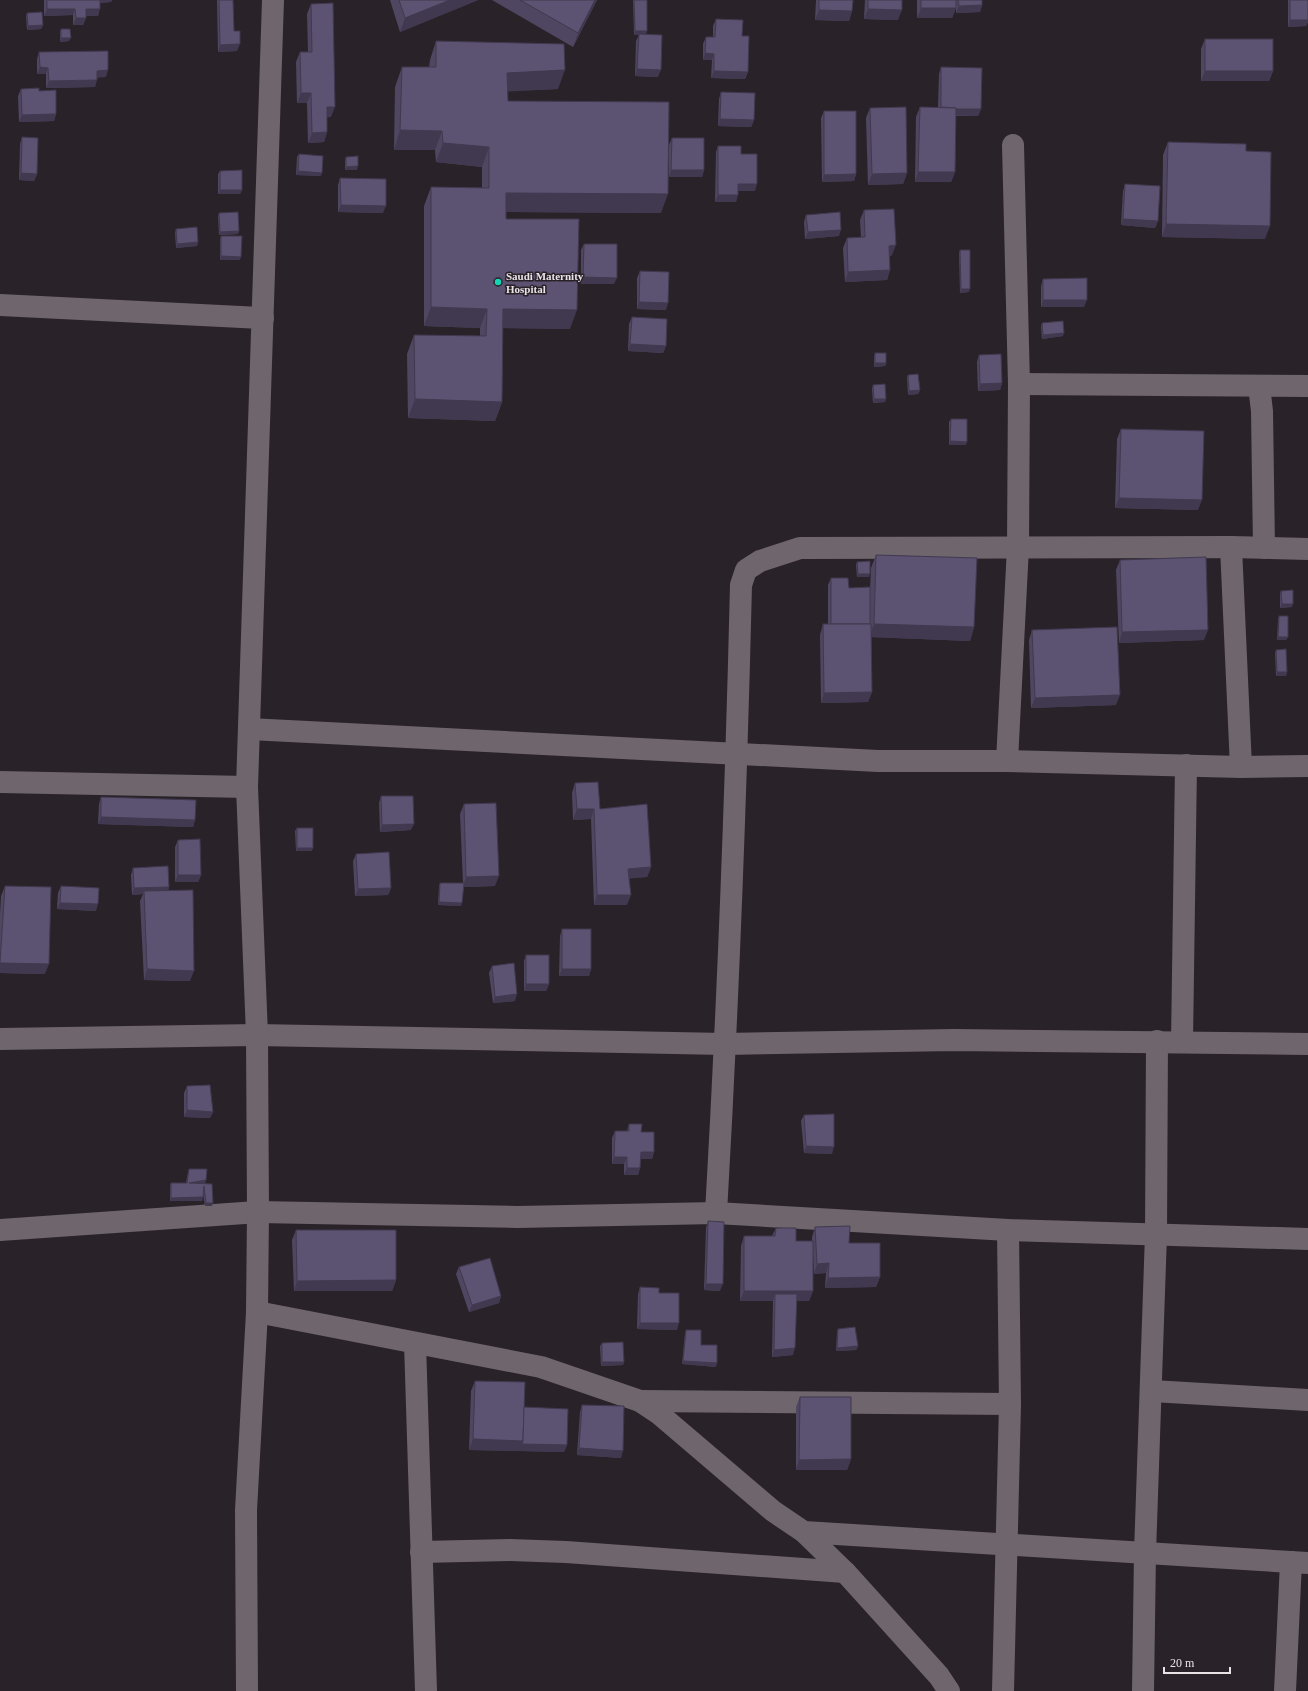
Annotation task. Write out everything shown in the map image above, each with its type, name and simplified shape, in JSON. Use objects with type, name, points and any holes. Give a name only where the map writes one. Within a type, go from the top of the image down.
[{"type":"street","points":[[246,1691],[246,1510],[258,1312],[257,1034],[247,787],[273,0]]},
{"type":"street","points":[[1007,761],[1018,547],[1019,384],[1013,145]]},
{"type":"street","points":[[0,305],[263,318]]},
{"type":"street","points":[[1019,384],[1308,386]]},
{"type":"street","points":[[1259,386],[1262,412],[1264,548]]},
{"type":"street","points":[[1231,547],[1241,767]]},
{"type":"street","points":[[716,1213],[725,1044],[737,755],[740,585],[746,570],[760,561],[800,548],[1231,547],[1308,549]]},
{"type":"street","points":[[249,729],[878,761],[1007,761],[1241,767],[1308,766]]},
{"type":"street","points":[[1182,1042],[1186,765]]},
{"type":"street","points":[[0,782],[247,787]]},
{"type":"street","points":[[0,1039],[257,1034],[725,1044],[954,1040],[1157,1041],[1308,1044]]},
{"type":"street","points":[[1143,1691],[1156,1234],[1157,1041]]},
{"type":"street","points":[[0,1230],[258,1212],[516,1217],[716,1213],[1008,1230],[1308,1239]]},
{"type":"street","points":[[1003,1691],[1010,1404],[1008,1230]]},
{"type":"street","points":[[258,1312],[541,1367],[640,1401],[658,1412],[773,1511],[804,1532],[845,1572],[938,1676],[949,1691]]},
{"type":"street","points":[[415,1343],[426,1691]]},
{"type":"street","points":[[1152,1391],[1308,1400]]},
{"type":"street","points":[[640,1401],[1010,1404]]},
{"type":"street","points":[[804,1532],[1299,1563],[1285,1691]]},
{"type":"street","points":[[422,1552],[510,1550],[566,1552],[845,1572]]},
{"type":"building","points":[[47,0],[100,0],[100,9],[86,9],[86,18],[76,18],[75,9],[47,9]]},
{"type":"building","points":[[219,0],[233,0],[234,31],[240,31],[240,44],[220,45]]},
{"type":"building","points":[[399,0],[450,0],[405,18]]},
{"type":"building","points":[[520,0],[595,0],[578,33]]},
{"type":"building","points":[[634,0],[647,0],[647,31],[635,31]]},
{"type":"building","points":[[819,0],[853,0],[852,11],[819,10]]},
{"type":"building","points":[[868,0],[902,0],[902,10],[868,9]]},
{"type":"building","points":[[921,0],[956,0],[956,8],[921,8]]},
{"type":"building","points":[[958,0],[982,0],[982,5],[959,6]]},
{"type":"building","points":[[1290,0],[1308,0],[1308,20],[1290,20]]},
{"type":"building","points":[[333,3],[335,107],[327,107],[327,132],[312,133],[311,93],[301,93],[300,52],[312,52],[311,4]]},
{"type":"building","points":[[42,12],[43,25],[28,26],[27,13]]},
{"type":"building","points":[[716,19],[743,20],[742,36],[749,36],[748,72],[714,71],[714,54],[705,53],[706,37],[715,37]]},
{"type":"building","points":[[61,29],[70,29],[71,38],[61,38]]},
{"type":"building","points":[[639,34],[662,35],[661,70],[637,69]]},
{"type":"building","points":[[1205,39],[1273,39],[1273,71],[1205,71]]},
{"type":"building","name":"Saudi Maternity Hospital","points":[[436,41],[564,44],[565,70],[507,73],[508,101],[669,102],[668,194],[506,193],[506,219],[579,219],[577,310],[503,309],[502,402],[415,399],[414,335],[486,336],[487,309],[431,307],[431,187],[489,188],[489,147],[443,143],[442,131],[400,130],[402,67],[436,67]]},
{"type":"building","points":[[108,51],[108,70],[97,71],[97,80],[49,81],[48,68],[40,67],[39,52]]},
{"type":"building","points":[[941,67],[982,68],[981,109],[956,109],[941,107]]},
{"type":"building","points":[[39,88],[39,91],[56,90],[56,114],[22,115],[21,89]]},
{"type":"building","points":[[721,92],[755,93],[754,120],[720,119]]},
{"type":"building","points":[[906,107],[907,173],[872,174],[870,108]]},
{"type":"building","points":[[920,107],[956,108],[955,172],[918,172]]},
{"type":"building","points":[[824,111],[856,111],[856,174],[824,175]]},
{"type":"building","points":[[22,137],[38,138],[37,174],[21,173]]},
{"type":"building","points":[[672,138],[704,138],[704,170],[671,170]]},
{"type":"building","points":[[1168,142],[1246,144],[1246,151],[1271,152],[1270,226],[1166,224]]},
{"type":"building","points":[[718,146],[741,146],[741,154],[757,154],[757,184],[738,184],[738,195],[718,195]]},
{"type":"building","points":[[299,154],[323,156],[322,173],[298,171]]},
{"type":"building","points":[[358,156],[358,166],[346,167],[346,157]]},
{"type":"building","points":[[242,170],[242,190],[220,190],[220,171]]},
{"type":"building","points":[[340,178],[386,179],[386,206],[341,205]]},
{"type":"building","points":[[1125,184],[1160,186],[1158,221],[1123,219]]},
{"type":"building","points":[[894,209],[896,245],[889,246],[890,270],[848,272],[847,238],[865,237],[864,210]]},
{"type":"building","points":[[238,212],[239,231],[220,232],[219,213]]},
{"type":"building","points":[[840,212],[841,230],[808,232],[806,215]]},
{"type":"building","points":[[197,227],[198,242],[177,244],[176,229]]},
{"type":"building","points":[[221,236],[242,236],[241,257],[221,256]]},
{"type":"building","points":[[584,244],[617,244],[617,278],[583,277]]},
{"type":"building","points":[[960,250],[970,250],[970,289],[961,289]]},
{"type":"building","points":[[640,271],[669,272],[668,303],[639,302]]},
{"type":"building","points":[[1087,278],[1087,300],[1043,300],[1043,279]]},
{"type":"building","points":[[632,317],[667,319],[666,346],[630,344]]},
{"type":"building","points":[[1063,321],[1064,333],[1043,335],[1042,323]]},
{"type":"building","points":[[875,353],[886,353],[886,363],[875,363]]},
{"type":"building","points":[[1001,354],[1002,383],[980,384],[979,355]]},
{"type":"building","points":[[918,374],[920,390],[909,391],[908,375]]},
{"type":"building","points":[[885,384],[886,399],[874,399],[873,385]]},
{"type":"building","points":[[951,419],[967,419],[967,442],[950,441]]},
{"type":"building","points":[[1121,429],[1204,431],[1202,500],[1119,498]]},
{"type":"building","points":[[876,555],[977,558],[974,627],[874,624]]},
{"type":"building","points":[[1206,557],[1208,630],[1122,632],[1120,560]]},
{"type":"building","points":[[870,561],[870,574],[858,574],[857,562]]},
{"type":"building","points":[[831,578],[848,578],[849,588],[870,587],[870,624],[831,624]]},
{"type":"building","points":[[1293,590],[1293,604],[1282,604],[1281,591]]},
{"type":"building","points":[[1279,616],[1288,616],[1288,637],[1278,637]]},
{"type":"building","points":[[823,624],[871,624],[872,692],[824,693]]},
{"type":"building","points":[[1117,627],[1120,695],[1035,698],[1032,630]]},
{"type":"building","points":[[1286,649],[1287,672],[1277,672],[1276,650]]},
{"type":"building","points":[[598,782],[600,809],[647,804],[651,867],[628,869],[631,895],[597,895],[594,809],[577,809],[575,783]]},
{"type":"building","points":[[381,796],[413,796],[414,824],[382,825]]},
{"type":"building","points":[[101,797],[196,800],[195,820],[101,817]]},
{"type":"building","points":[[496,803],[499,876],[466,877],[464,804]]},
{"type":"building","points":[[297,828],[313,828],[313,848],[297,848]]},
{"type":"building","points":[[200,839],[201,875],[178,875],[178,840]]},
{"type":"building","points":[[389,852],[391,888],[358,889],[356,854]]},
{"type":"building","points":[[168,866],[169,887],[134,888],[133,868]]},
{"type":"building","points":[[440,883],[464,883],[462,903],[439,902]]},
{"type":"building","points":[[5,886],[51,887],[49,964],[0,963]]},
{"type":"building","points":[[61,886],[99,888],[98,904],[60,903]]},
{"type":"building","points":[[193,890],[194,971],[147,969],[144,891]]},
{"type":"building","points":[[562,929],[591,929],[591,969],[562,969]]},
{"type":"building","points":[[526,955],[549,955],[549,984],[526,984]]},
{"type":"building","points":[[514,963],[517,994],[495,997],[492,966]]},
{"type":"building","points":[[210,1085],[213,1112],[187,1110],[187,1086]]},
{"type":"building","points":[[834,1114],[834,1147],[806,1146],[804,1115]]},
{"type":"building","points":[[629,1124],[642,1124],[641,1132],[654,1132],[654,1152],[641,1152],[640,1168],[627,1168],[627,1157],[614,1157],[615,1131],[629,1131]]},
{"type":"building","points":[[189,1169],[207,1169],[206,1180],[189,1183],[212,1184],[213,1203],[206,1203],[204,1186],[203,1197],[171,1198],[171,1183],[187,1183]]},
{"type":"building","points":[[708,1221],[724,1222],[723,1284],[706,1284]]},
{"type":"building","points":[[850,1226],[849,1243],[880,1243],[880,1277],[828,1278],[829,1263],[817,1264],[815,1227]]},
{"type":"building","points":[[776,1228],[796,1228],[796,1241],[813,1241],[813,1291],[744,1291],[744,1236],[775,1236]]},
{"type":"building","points":[[296,1230],[396,1230],[396,1280],[297,1281]]},
{"type":"building","points":[[490,1258],[501,1296],[472,1305],[459,1267]]},
{"type":"building","points":[[640,1287],[659,1288],[659,1293],[679,1293],[679,1323],[640,1323]]},
{"type":"building","points":[[775,1294],[797,1294],[795,1348],[774,1350]]},
{"type":"building","points":[[855,1327],[858,1346],[837,1348],[838,1329]]},
{"type":"building","points":[[686,1330],[701,1330],[701,1345],[717,1345],[717,1363],[683,1361]]},
{"type":"building","points":[[623,1342],[624,1362],[602,1362],[602,1343]]},
{"type":"building","points":[[475,1381],[525,1382],[523,1441],[473,1439]]},
{"type":"building","points":[[800,1397],[851,1397],[851,1459],[799,1460]]},
{"type":"building","points":[[582,1405],[624,1406],[623,1451],[579,1448]]},
{"type":"building","points":[[524,1407],[568,1409],[567,1445],[522,1444]]},
{"type":"place","name":"Saudi Maternity Hospital","points":[[498,282]]}]
